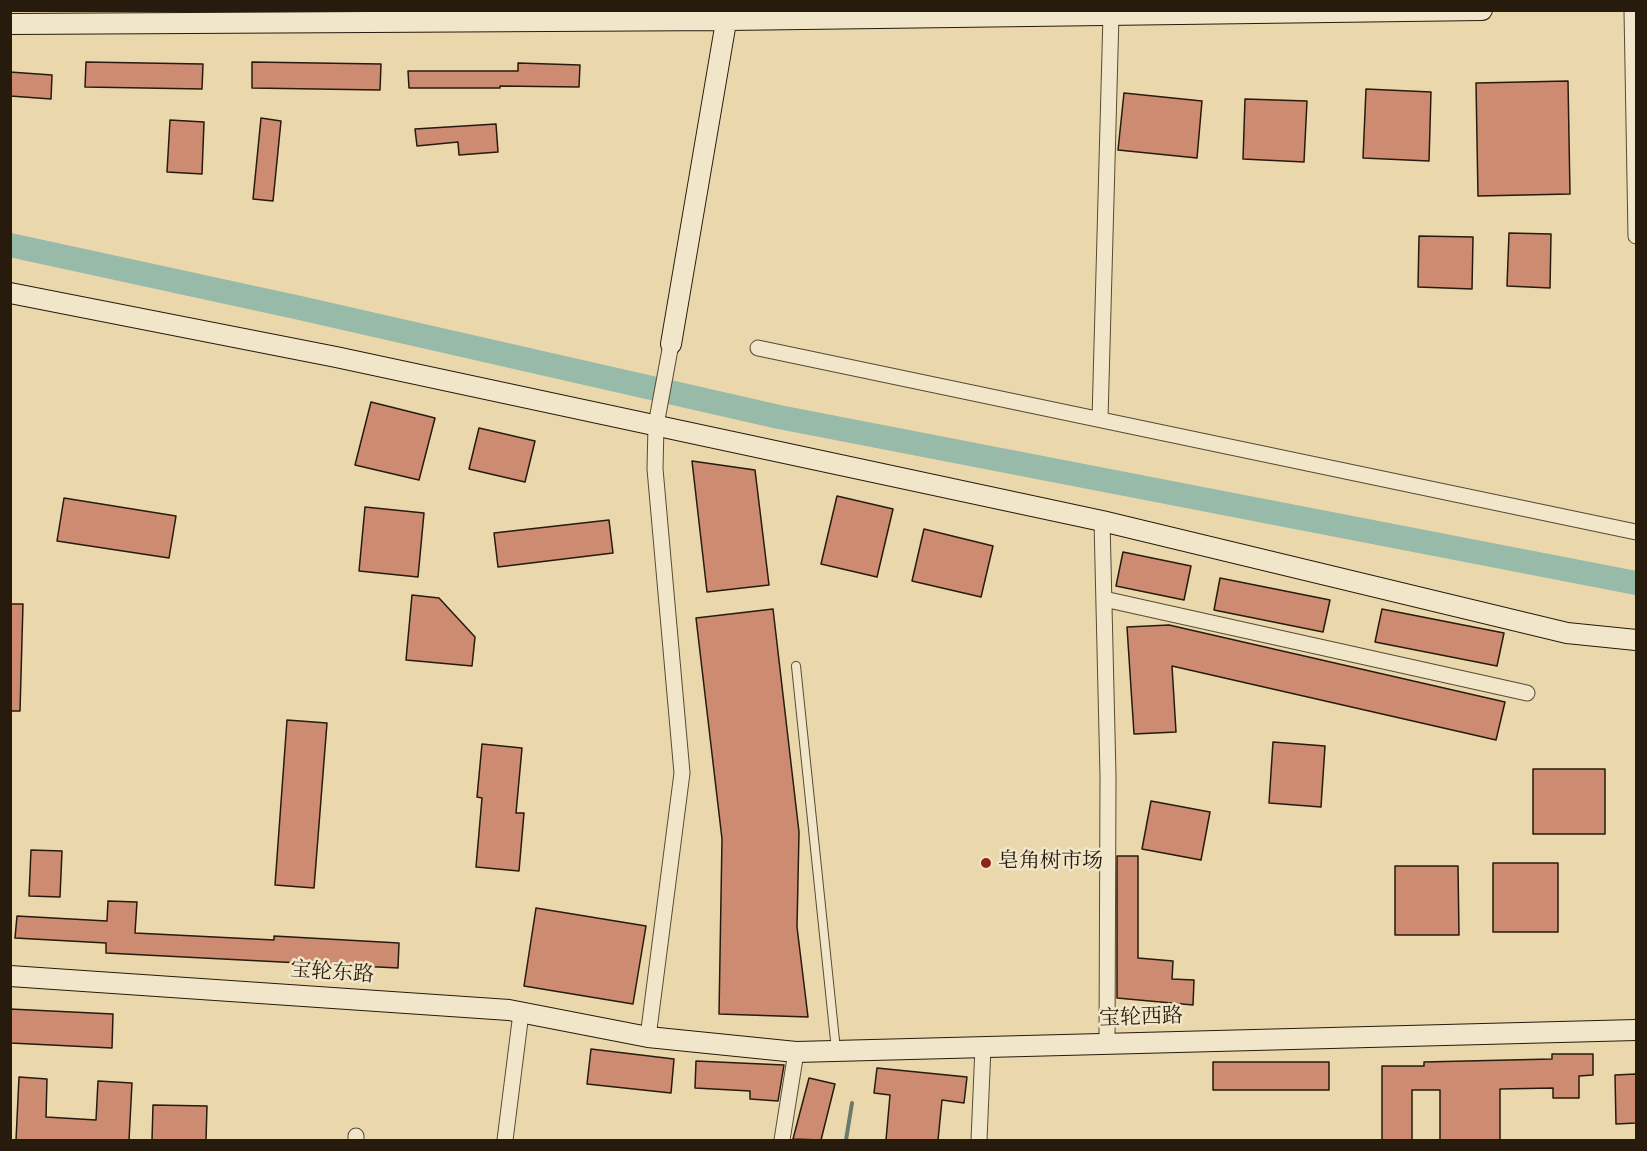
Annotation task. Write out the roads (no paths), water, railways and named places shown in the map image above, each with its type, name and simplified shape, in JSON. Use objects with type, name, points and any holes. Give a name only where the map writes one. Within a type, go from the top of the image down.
[{"type":"street","points":[[10,24],[728,15],[1111,15],[1482,10]]},
{"type":"street","points":[[1632,10],[1636,236]]},
{"type":"street","points":[[648,1037],[682,773],[655,469],[657,416],[728,15]]},
{"type":"street","points":[[1100,419],[1111,15]]},
{"type":"street","points":[[10,293],[336,357],[657,416],[1567,633],[1636,640]]},
{"type":"street","points":[[758,348],[1636,532]]},
{"type":"street","points":[[1102,521],[1108,776],[1107,1044]]},
{"type":"street","points":[[1104,599],[1527,693]]},
{"type":"street","name":"宝轮东路","points":[[10,976],[509,1010],[648,1037]]},
{"type":"street","points":[[505,1140],[521,1013]]},
{"type":"street","name":"宝轮西路","points":[[648,1037],[796,1052],[1636,1030]]},
{"type":"street","points":[[979,1140],[983,1047]]},
{"type":"street","points":[[782,1140],[796,1052]]},
{"type":"lane","points":[[796,666],[836,1051]]},
{"type":"waterway","points":[[10,245],[300,308],[779,417],[1636,583]]},
{"type":"waterway","points":[[846,1140],[852,1103]]},
{"type":"place","name":"皂角树市场","points":[[986,863]]}]
